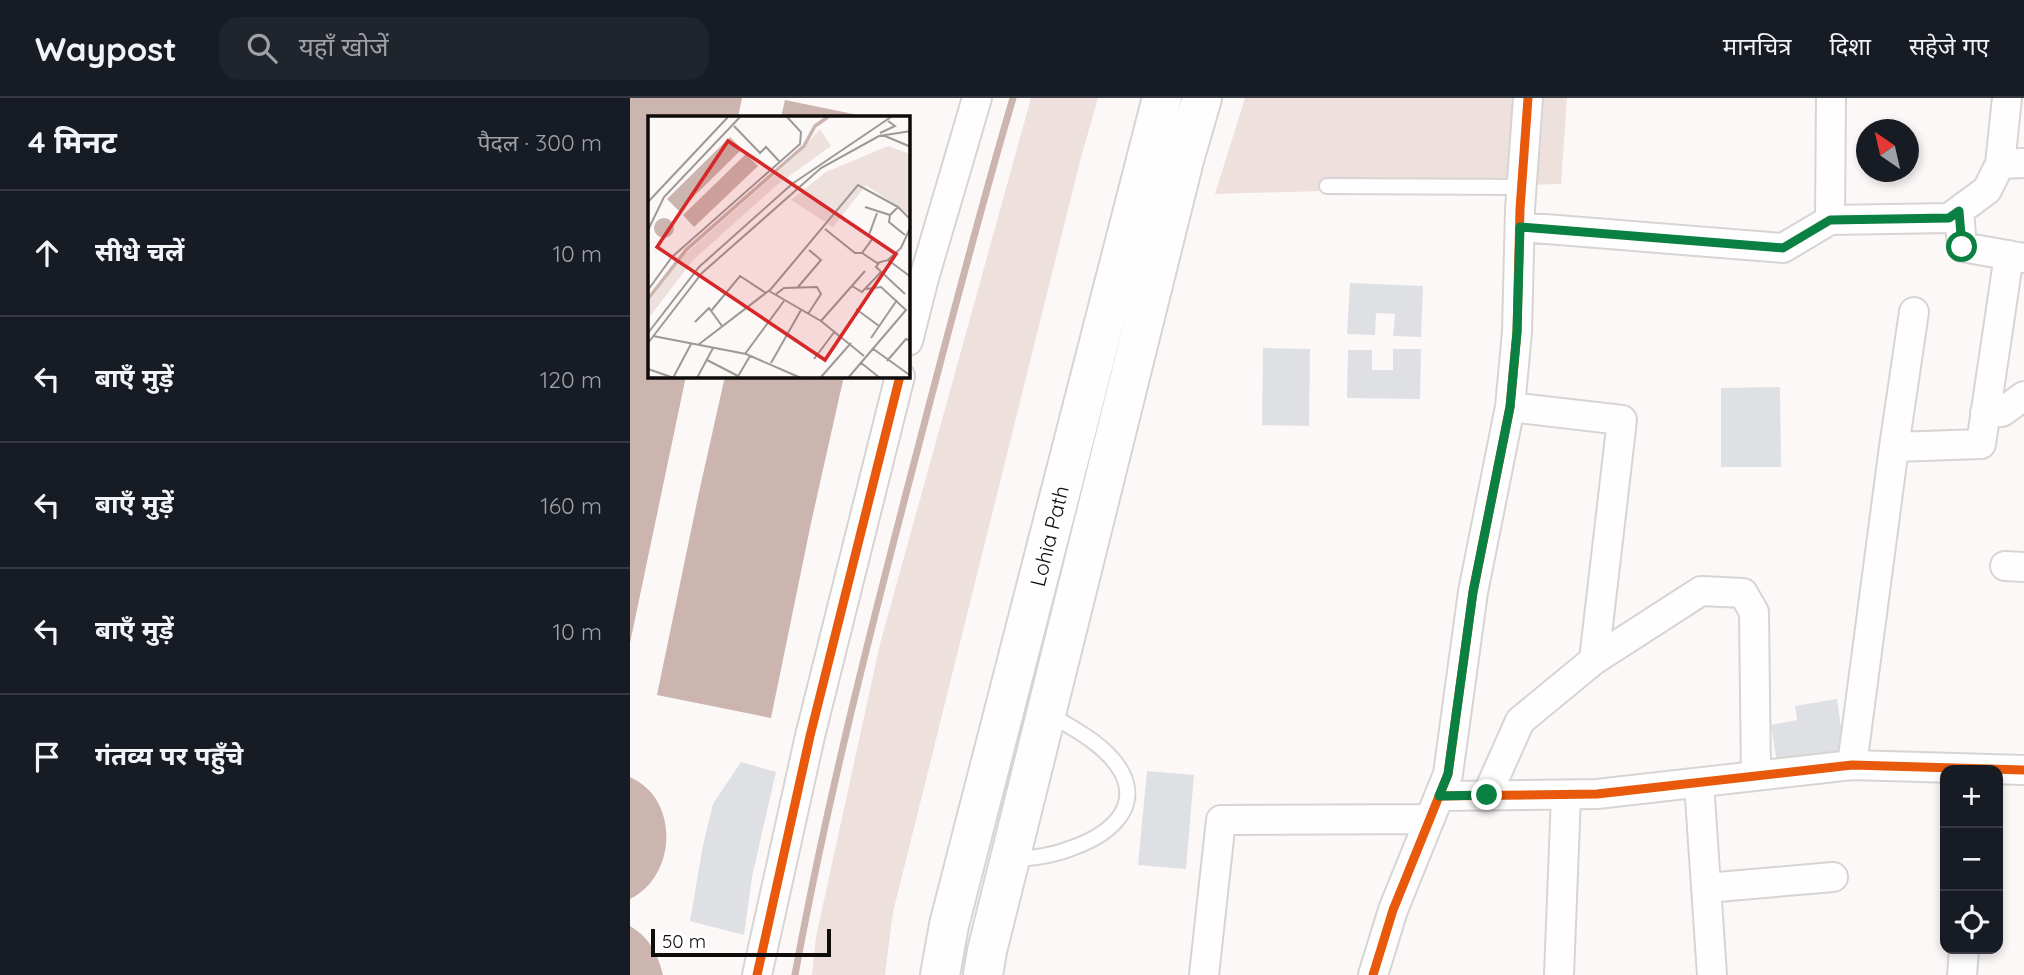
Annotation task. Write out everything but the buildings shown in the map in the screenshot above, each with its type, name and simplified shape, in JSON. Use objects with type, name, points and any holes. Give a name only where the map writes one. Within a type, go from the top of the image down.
[{"type":"main road","name":"Lohia Path","points":[[940,975],[953,912],[1162,98]]},
{"type":"main road","name":"Lohia Path","points":[[983,975],[1046,712],[1184,160],[1202,98]]},
{"type":"street","points":[[910,333],[977,98]]},
{"type":"street","points":[[1373,975],[1393,910],[1448,774],[1473,592],[1510,407],[1517,332],[1528,98]]},
{"type":"street","points":[[1830,220],[1831,98]]},
{"type":"street","points":[[1520,227],[1783,248],[1830,220],[1949,218],[1987,190],[2012,163],[2007,98]]},
{"type":"street","points":[[1894,447],[1980,444],[2017,257],[1962,247],[1959,211]]},
{"type":"street","points":[[1852,765],[1914,312]]},
{"type":"street","points":[[757,975],[810,736],[900,378]]},
{"type":"street","points":[[1985,413],[2002,412],[2024,396]]},
{"type":"street","points":[[1510,407],[1622,420],[1594,660]]},
{"type":"street","points":[[1487,795],[1520,721],[1594,660],[1701,591],[1743,593],[1754,612],[1756,776]]},
{"type":"street","points":[[1204,975],[1221,820],[1435,807],[1487,795],[1597,794],[1852,765],[1940,768]]},
{"type":"street","points":[[2003,770],[2024,770]]},
{"type":"street","points":[[1699,783],[1712,975]]},
{"type":"street","points":[[1559,975],[1566,795]]},
{"type":"street","points":[[1706,888],[1833,877]]},
{"type":"street","points":[[1962,975],[1964,954]]},
{"type":"lane","points":[[1327,186],[1522,187]]},
{"type":"lane","points":[[1010,860],[1048,855],[1083,843],[1106,830],[1119,819],[1126,808],[1127,788],[1122,773],[1114,762],[1102,750],[1046,712]]},
{"type":"shaded area","points":[[630,98],[742,98],[738,116],[648,116],[648,378],[686,378],[630,643]]},
{"type":"shaded area","points":[[1031,98],[1098,98],[893,912],[885,975],[812,975],[816,937],[880,644]]},
{"type":"shaded area","points":[[1245,98],[1567,98],[1561,184],[1215,194]]},
{"type":"shaded area","points":[[785,100],[863,116],[781,116]]},
{"type":"shaded area","points":[[725,378],[844,378],[771,718],[657,695]]},
{"type":"shaded area","points":[[630,777],[646,788],[658,802],[664,819],[666,838],[664,856],[657,873],[646,888],[630,899]]},
{"type":"shaded area","points":[[630,926],[652,947],[663,975],[630,975]]},
{"type":"waterway","points":[[795,975],[819,852],[862,668],[959,292],[1013,98]]},
{"type":"cycle path","points":[[1373,975],[1393,910],[1448,774],[1473,592],[1510,407],[1517,332],[1520,209],[1528,98]]},
{"type":"cycle path","points":[[757,975],[810,736],[900,378]]},
{"type":"cycle path","points":[[1439,796],[1597,794],[1852,765],[2024,770]]},
{"type":"route","points":[[1487,795],[1439,796],[1448,774],[1473,592],[1510,407],[1517,332],[1520,227],[1783,248],[1830,220],[1949,218],[1959,211],[1962,247]]}]
